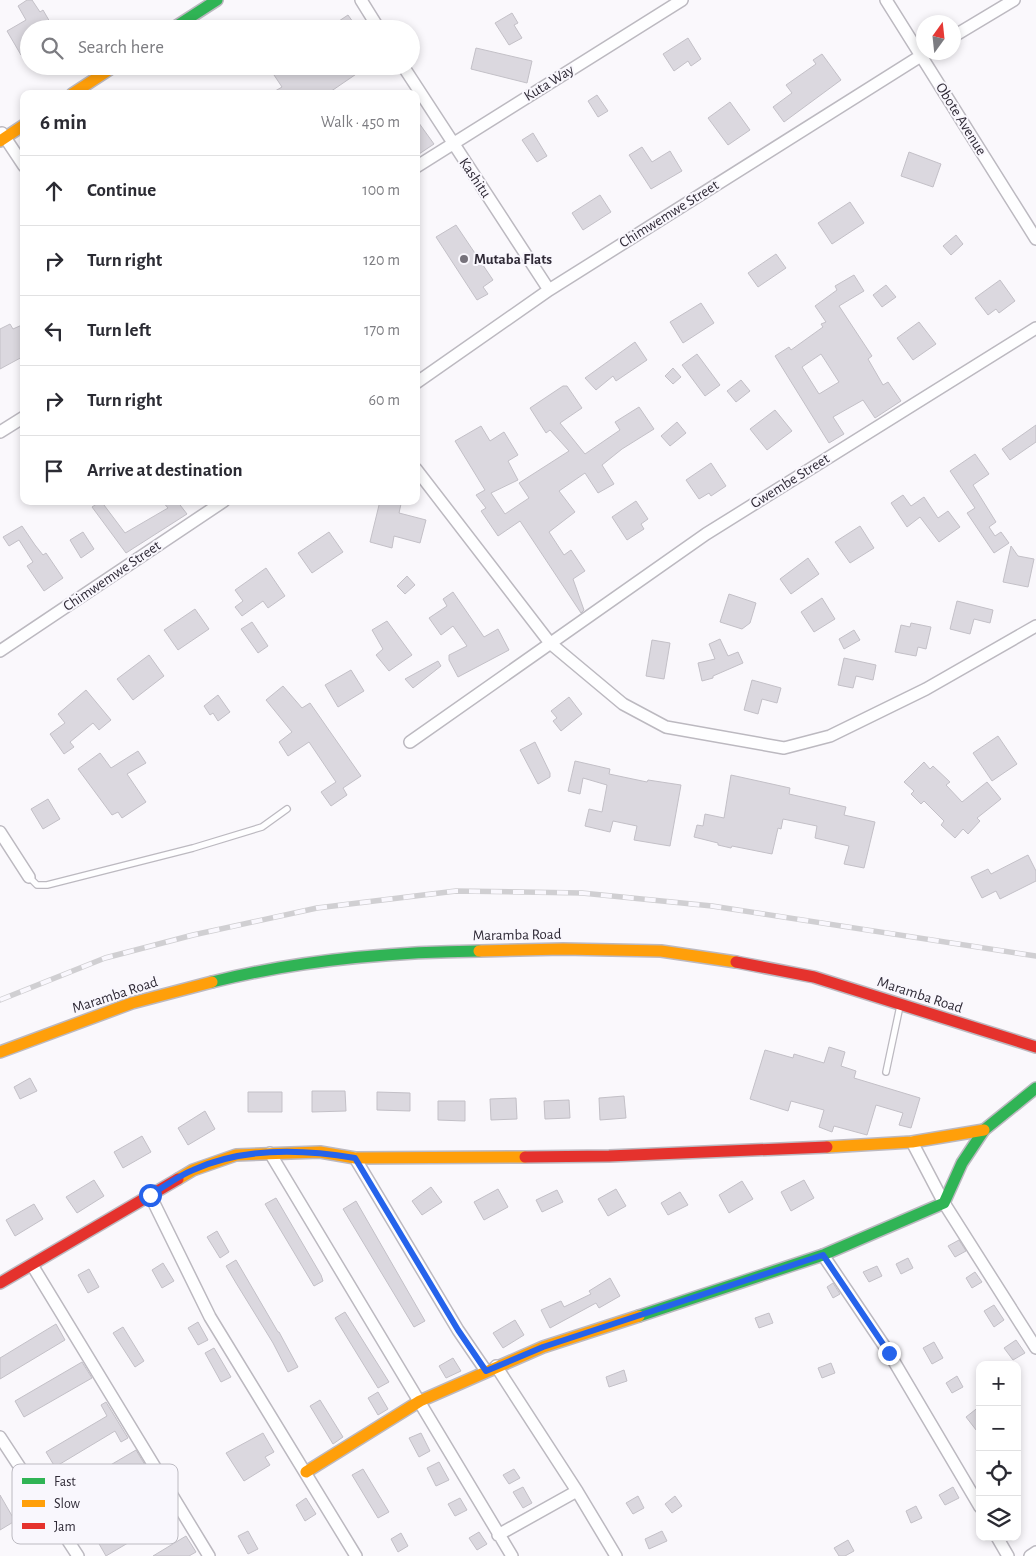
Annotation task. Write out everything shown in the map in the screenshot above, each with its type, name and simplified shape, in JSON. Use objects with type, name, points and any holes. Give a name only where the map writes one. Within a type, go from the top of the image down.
[{"type":"main road","points":[[186,20],[217,0]]},
{"type":"main road","points":[[78,90],[101,75]]},
{"type":"main road","points":[[2,136],[20,127]]},
{"type":"main road","name":"Maramba Road","points":[[0,1052],[132,1003],[264,969],[404,952],[563,949],[661,951],[739,962],[814,977],[1036,1047]]},
{"type":"main road","points":[[306,1472],[420,1401],[491,1368],[543,1347],[823,1255],[944,1204],[962,1163],[984,1130],[1036,1090]]},
{"type":"main road","points":[[0,1284],[104,1220],[193,1170],[236,1155],[320,1152],[355,1158],[609,1156],[912,1142],[984,1130]]},
{"type":"street","points":[[361,0],[373,20]]},
{"type":"street","name":"Kuta Way","points":[[420,164],[682,0]]},
{"type":"street","name":"Obote Avenue","points":[[886,0],[916,43]]},
{"type":"street","points":[[961,32],[1014,0]]},
{"type":"street","name":"Chimwemwe Street","points":[[420,380],[549,290],[916,59]]},
{"type":"street","name":"Obote Avenue","points":[[928,60],[1036,239]]},
{"type":"street","name":"Kashitu","points":[[409,75],[418,90]]},
{"type":"street","name":"Kashitu","points":[[420,93],[549,290]]},
{"type":"street","points":[[2,136],[20,161]]},
{"type":"street","name":"Gwembe Street","points":[[410,742],[706,534],[1036,328]]},
{"type":"street","points":[[0,432],[20,420]]},
{"type":"street","points":[[420,474],[550,643],[623,704],[666,727],[784,748],[838,732],[926,689],[1036,626]]},
{"type":"street","name":"Chimwemwe Street","points":[[0,651],[218,505]]},
{"type":"street","points":[[0,832],[29,877]]},
{"type":"street","points":[[912,1142],[944,1204],[1036,1348]]},
{"type":"street","points":[[270,1153],[512,1556]]},
{"type":"street","points":[[355,1158],[458,1330],[491,1368],[577,1491],[616,1556]]},
{"type":"street","points":[[150,1195],[210,1316],[356,1556]]},
{"type":"street","points":[[823,1255],[889,1353],[976,1500]]},
{"type":"street","points":[[32,1265],[153,1464]]},
{"type":"street","points":[[0,1437],[18,1464]]},
{"type":"street","points":[[498,1535],[577,1491]]},
{"type":"street","points":[[178,1505],[209,1556]]},
{"type":"street","points":[[999,1541],[1008,1556]]},
{"type":"street","points":[[70,1544],[78,1556]]},
{"type":"street","points":[[1030,1556],[1036,1552]]},
{"type":"lane","points":[[29,877],[37,885],[47,885],[193,848],[262,827],[288,809]]},
{"type":"lane","points":[[886,1072],[900,1004]]},
{"type":"building","points":[[27,0],[32,0],[40,12],[43,10],[49,20],[26,20],[18,6]]},
{"type":"building","points":[[512,13],[518,23],[514,25],[522,38],[509,45],[495,23]]},
{"type":"building","points":[[348,15],[352,20],[340,20]]},
{"type":"building","points":[[20,23],[20,53],[7,31]]},
{"type":"building","points":[[688,38],[701,59],[691,66],[688,61],[674,71],[663,54]]},
{"type":"building","points":[[476,48],[532,61],[527,83],[471,69]]},
{"type":"building","points":[[822,54],[841,80],[784,122],[773,107],[792,93],[786,85],[816,64],[813,60]]},
{"type":"building","points":[[274,75],[355,75],[333,90],[277,90],[282,87]]},
{"type":"building","points":[[597,95],[608,111],[598,117],[588,101]]},
{"type":"building","points":[[730,102],[750,130],[728,145],[708,118]]},
{"type":"building","points":[[420,125],[434,144],[420,153]]},
{"type":"building","points":[[533,133],[547,156],[537,162],[522,140]]},
{"type":"building","points":[[642,147],[652,162],[670,151],[682,171],[651,189],[629,155]]},
{"type":"building","points":[[909,152],[941,164],[933,187],[901,176]]},
{"type":"building","points":[[600,195],[611,212],[583,230],[572,213]]},
{"type":"building","points":[[850,202],[864,223],[832,244],[818,223]]},
{"type":"building","name":"Mutaba Flats","points":[[456,225],[493,280],[483,287],[488,294],[477,300],[436,237]]},
{"type":"building","points":[[956,235],[963,244],[951,255],[943,246]]},
{"type":"building","points":[[776,254],[786,268],[758,287],[748,273]]},
{"type":"building","points":[[854,275],[864,291],[839,306],[872,356],[868,359],[883,385],[888,382],[901,401],[875,418],[863,400],[833,417],[844,434],[829,443],[775,356],[789,347],[791,350],[823,327],[821,324],[826,322],[815,306],[837,290],[835,286]],"holes":[[[821,354],[839,382],[819,394],[802,367]]]},
{"type":"building","points":[[1000,280],[1015,301],[999,313],[996,309],[988,315],[975,298]]},
{"type":"building","points":[[886,285],[896,297],[882,307],[873,295]]},
{"type":"building","points":[[701,303],[714,323],[683,343],[670,322]]},
{"type":"building","points":[[919,322],[936,344],[913,360],[897,338]]},
{"type":"building","points":[[10,324],[13,329],[20,326],[20,358],[0,369],[0,329]]},
{"type":"building","points":[[635,342],[647,360],[616,381],[613,376],[596,390],[585,378]]},
{"type":"building","points":[[697,354],[720,385],[705,396],[682,365]]},
{"type":"building","points":[[673,368],[681,377],[673,384],[665,376]]},
{"type":"building","points":[[741,380],[750,391],[736,402],[727,391]]},
{"type":"building","points":[[563,386],[567,386],[582,408],[560,423],[585,454],[620,430],[615,422],[639,407],[654,429],[622,449],[602,465],[614,484],[598,493],[585,473],[559,491],[575,512],[549,532],[564,555],[571,550],[585,571],[573,579],[584,610],[581,613],[520,521],[498,536],[481,511],[486,508],[476,495],[485,490],[455,441],[481,426],[490,441],[504,432],[518,455],[508,461],[518,480],[491,493],[505,514],[529,498],[519,483],[569,451],[550,430],[546,433],[530,408]]},
{"type":"building","points":[[775,410],[792,431],[767,450],[750,429]]},
{"type":"building","points":[[677,422],[686,433],[670,446],[661,436]]},
{"type":"building","points":[[1036,425],[1036,442],[1010,460],[1002,449]]},
{"type":"building","points":[[975,454],[989,474],[973,485],[996,522],[989,527],[995,536],[1001,532],[1009,543],[994,553],[967,513],[975,508],[950,471]]},
{"type":"building","points":[[711,463],[726,486],[711,496],[709,493],[699,499],[686,480]]},
{"type":"building","points":[[903,495],[911,506],[924,497],[938,518],[948,511],[960,527],[939,542],[920,517],[907,527],[891,503]]},
{"type":"building","points":[[636,501],[648,519],[641,524],[644,529],[627,540],[612,517]]},
{"type":"building","points":[[104,505],[125,533],[168,508],[165,505],[180,505],[187,514],[126,553],[92,507]]},
{"type":"building","points":[[379,505],[401,505],[399,513],[426,520],[420,543],[394,536],[392,548],[370,542]]},
{"type":"building","points":[[22,526],[43,555],[46,553],[63,578],[44,591],[27,566],[33,562],[19,540],[9,546],[3,537]]},
{"type":"building","points":[[860,526],[874,548],[850,563],[835,542]]},
{"type":"building","points":[[83,532],[94,549],[81,558],[70,540]]},
{"type":"building","points":[[329,532],[343,552],[312,573],[298,553]]},
{"type":"building","points":[[1011,546],[1018,556],[1034,559],[1028,587],[1003,582]]},
{"type":"building","points":[[808,558],[819,574],[791,594],[780,579]]},
{"type":"building","points":[[266,568],[285,596],[268,608],[263,601],[242,616],[235,607],[243,601],[235,590]]},
{"type":"building","points":[[407,576],[415,585],[405,594],[397,586]]},
{"type":"building","points":[[453,592],[484,637],[498,629],[509,650],[458,677],[449,660],[449,655],[467,646],[453,626],[441,635],[429,618],[447,606],[443,599]]},
{"type":"building","points":[[729,594],[756,603],[750,623],[742,629],[720,622]]},
{"type":"building","points":[[822,598],[835,619],[814,632],[801,612]]},
{"type":"building","points":[[957,601],[993,610],[990,623],[974,619],[970,634],[950,629]]},
{"type":"building","points":[[195,609],[209,629],[178,650],[164,630]]},
{"type":"building","points":[[387,621],[412,655],[389,671],[376,655],[383,649],[372,630]]},
{"type":"building","points":[[252,622],[268,646],[258,653],[241,629]]},
{"type":"building","points":[[911,623],[931,627],[926,649],[918,647],[916,656],[895,652],[901,625],[910,627]]},
{"type":"building","points":[[854,630],[860,640],[844,649],[839,639]]},
{"type":"building","points":[[720,639],[728,656],[738,652],[743,663],[713,676],[713,678],[702,681],[698,663],[715,659],[709,644]]},
{"type":"building","points":[[652,640],[670,643],[664,679],[646,676]]},
{"type":"building","points":[[149,655],[164,676],[133,700],[117,679]]},
{"type":"building","points":[[844,658],[876,665],[873,680],[856,676],[853,688],[838,685]]},
{"type":"building","points":[[438,661],[441,666],[413,688],[405,679]]},
{"type":"building","points":[[351,670],[364,691],[338,707],[325,685]]},
{"type":"building","points":[[752,680],[781,688],[777,703],[762,699],[758,714],[744,710]]},
{"type":"building","points":[[283,686],[302,708],[310,703],[361,776],[343,788],[347,795],[331,806],[321,792],[336,782],[309,742],[288,756],[279,742],[292,732],[266,700]]},
{"type":"building","points":[[86,690],[111,720],[99,730],[93,723],[70,742],[74,747],[64,754],[50,734],[65,723],[58,714]]},
{"type":"building","points":[[218,695],[230,712],[218,721],[213,713],[210,715],[204,706]]},
{"type":"building","points":[[569,697],[582,714],[561,731],[553,721],[557,718],[551,711]]},
{"type":"building","points":[[998,736],[1017,764],[992,781],[973,753]]},
{"type":"building","points":[[535,742],[550,773],[550,777],[538,784],[520,750]]},
{"type":"building","points":[[138,751],[146,763],[127,774],[146,802],[122,818],[118,812],[112,815],[78,769],[100,753],[111,768]]},
{"type":"building","points":[[575,761],[610,769],[609,774],[647,782],[648,780],[681,785],[670,846],[634,840],[637,826],[613,821],[610,832],[585,826],[589,809],[602,812],[607,785],[583,778],[580,794],[568,791]]},
{"type":"building","points":[[924,762],[930,769],[933,766],[950,782],[946,785],[962,802],[987,782],[1001,799],[977,818],[980,821],[968,834],[963,829],[955,838],[941,825],[944,821],[924,801],[921,804],[911,794],[914,791],[904,782]]},
{"type":"building","points":[[731,775],[790,788],[789,794],[846,807],[844,815],[875,822],[864,868],[844,864],[849,846],[815,838],[817,826],[783,819],[781,829],[778,828],[772,854],[732,846],[731,848],[694,837],[697,825],[703,826],[705,814],[724,818]]},
{"type":"building","points":[[48,799],[60,819],[43,829],[31,809]]},
{"type":"building","points":[[1028,855],[1036,871],[1036,881],[1000,899],[996,891],[982,898],[971,877],[988,869],[991,874]]},
{"type":"building","points":[[829,1047],[845,1052],[841,1066],[856,1071],[854,1078],[920,1098],[911,1128],[899,1125],[903,1113],[876,1105],[867,1135],[834,1126],[832,1132],[819,1127],[824,1110],[791,1101],[788,1111],[750,1099],[765,1050],[793,1058],[794,1054],[824,1063]]},
{"type":"building","points":[[30,1078],[37,1091],[20,1099],[14,1087]]},
{"type":"building","points":[[312,1091],[345,1091],[346,1111],[312,1112]]},
{"type":"building","points":[[248,1092],[282,1092],[282,1112],[248,1112]]},
{"type":"building","points":[[377,1092],[410,1093],[410,1111],[377,1110]]},
{"type":"building","points":[[624,1096],[626,1118],[600,1120],[599,1098]]},
{"type":"building","points":[[516,1098],[517,1119],[491,1120],[490,1099]]},
{"type":"building","points":[[569,1100],[570,1118],[545,1119],[544,1101]]},
{"type":"building","points":[[438,1101],[465,1101],[465,1121],[438,1120]]},
{"type":"building","points":[[205,1111],[215,1129],[188,1145],[178,1128]]},
{"type":"building","points":[[142,1136],[151,1152],[123,1168],[114,1152]]},
{"type":"building","points":[[94,1180],[104,1196],[77,1213],[66,1197]]},
{"type":"building","points":[[804,1180],[814,1198],[791,1211],[781,1192]]},
{"type":"building","points":[[742,1181],[753,1199],[729,1213],[719,1195]]},
{"type":"building","points":[[431,1187],[442,1202],[422,1215],[412,1201]]},
{"type":"building","points":[[498,1189],[508,1207],[484,1220],[474,1202]]},
{"type":"building","points":[[616,1189],[626,1206],[608,1216],[598,1199]]},
{"type":"building","points":[[557,1190],[563,1202],[542,1212],[536,1200]]},
{"type":"building","points":[[680,1192],[688,1205],[668,1215],[661,1203]]},
{"type":"building","points":[[276,1198],[321,1275],[323,1281],[314,1286],[265,1204]]},
{"type":"building","points":[[356,1201],[425,1321],[414,1327],[343,1209]]},
{"type":"building","points":[[34,1204],[43,1219],[15,1236],[6,1220]]},
{"type":"building","points":[[217,1231],[229,1252],[220,1258],[207,1237]]},
{"type":"building","points":[[959,1240],[966,1251],[955,1257],[948,1246]]},
{"type":"building","points":[[908,1258],[913,1268],[901,1274],[896,1264]]},
{"type":"building","points":[[236,1260],[298,1367],[288,1372],[273,1343],[226,1266]]},
{"type":"building","points":[[163,1263],[174,1281],[162,1288],[152,1270]]},
{"type":"building","points":[[877,1266],[882,1276],[869,1282],[863,1272]]},
{"type":"building","points":[[89,1269],[99,1287],[88,1293],[78,1275]]},
{"type":"building","points":[[975,1272],[982,1282],[972,1288],[966,1278]]},
{"type":"building","points":[[610,1278],[620,1296],[599,1308],[596,1303],[550,1328],[541,1310],[561,1301],[564,1307],[591,1294],[589,1291]]},
{"type":"building","points":[[833,1283],[840,1294],[833,1298],[827,1287]]},
{"type":"building","points":[[994,1305],[1004,1320],[994,1327],[984,1311]]},
{"type":"building","points":[[345,1312],[389,1382],[378,1388],[335,1318]]},
{"type":"building","points":[[769,1313],[773,1323],[759,1328],[755,1318]]},
{"type":"building","points":[[515,1320],[524,1335],[503,1348],[493,1333]]},
{"type":"building","points":[[198,1322],[208,1340],[198,1345],[188,1328]]},
{"type":"building","points":[[56,1324],[65,1340],[0,1379],[0,1358]]},
{"type":"building","points":[[123,1327],[144,1361],[135,1367],[113,1333]]},
{"type":"building","points":[[1016,1340],[1025,1353],[1013,1360],[1004,1348]]},
{"type":"building","points":[[934,1342],[943,1358],[932,1364],[923,1348]]},
{"type":"building","points":[[214,1348],[231,1377],[221,1382],[205,1353]]},
{"type":"building","points":[[453,1358],[461,1371],[446,1378],[439,1366]]},
{"type":"building","points":[[82,1362],[92,1378],[24,1417],[15,1401]]},
{"type":"building","points":[[831,1363],[835,1373],[822,1378],[818,1368]]},
{"type":"building","points":[[624,1370],[627,1381],[609,1387],[606,1377]]},
{"type":"building","points":[[957,1376],[963,1387],[952,1393],[946,1383]]},
{"type":"building","points":[[378,1392],[388,1409],[378,1415],[368,1398]]},
{"type":"building","points":[[320,1400],[343,1437],[333,1444],[310,1406]]},
{"type":"building","points":[[106,1402],[128,1438],[121,1442],[115,1431],[60,1464],[53,1464],[46,1452],[107,1416],[101,1405]]},
{"type":"building","points":[[976,1409],[976,1430],[966,1417]]},
{"type":"building","points":[[263,1433],[274,1452],[265,1457],[270,1465],[244,1481],[226,1453]]},
{"type":"building","points":[[421,1433],[430,1451],[419,1457],[409,1438]]},
{"type":"building","points":[[136,1450],[144,1464],[112,1464]]},
{"type":"building","points":[[439,1462],[449,1480],[436,1486],[427,1468]]},
{"type":"building","points":[[363,1469],[389,1512],[378,1518],[352,1475]]},
{"type":"building","points":[[514,1469],[520,1478],[509,1484],[503,1475]]},
{"type":"building","points":[[523,1487],[532,1503],[523,1508],[513,1492]]},
{"type":"building","points":[[953,1487],[959,1498],[945,1505],[939,1495]]},
{"type":"building","points":[[0,1495],[12,1516],[12,1523],[0,1530]]},
{"type":"building","points":[[638,1496],[644,1508],[633,1514],[626,1503]]},
{"type":"building","points":[[675,1496],[682,1506],[672,1513],[665,1504]]},
{"type":"building","points":[[306,1498],[316,1514],[305,1521],[296,1505]]},
{"type":"building","points":[[460,1498],[467,1510],[455,1516],[448,1504]]},
{"type":"building","points":[[916,1506],[922,1518],[911,1523],[906,1511]]},
{"type":"building","points":[[248,1531],[258,1549],[248,1554],[238,1536]]},
{"type":"building","points":[[662,1531],[667,1541],[649,1549],[645,1539]]},
{"type":"building","points":[[479,1532],[487,1544],[477,1550],[469,1538]]},
{"type":"building","points":[[401,1533],[408,1546],[398,1552],[391,1539]]},
{"type":"building","points":[[186,1536],[196,1552],[189,1556],[153,1556],[173,1544],[178,1544],[178,1541]]},
{"type":"building","points":[[848,1540],[854,1551],[845,1556],[839,1556],[834,1548]]},
{"type":"building","points":[[99,1544],[126,1544],[106,1556]]},
{"type":"railway","points":[[0,1000],[105,958],[193,935],[317,908],[456,891],[582,893],[712,906],[1036,956]]},
{"type":"traffic: fast","points":[[186,20],[217,0]]},
{"type":"traffic: fast","points":[[212,982],[278,968],[378,955],[479,951]]},
{"type":"traffic: fast","points":[[639,1316],[823,1255],[944,1203],[962,1163],[984,1130],[1036,1088]]},
{"type":"traffic: slow","points":[[78,90],[101,75]]},
{"type":"traffic: slow","points":[[0,141],[20,128]]},
{"type":"traffic: slow","points":[[479,951],[563,949],[661,951],[736,962]]},
{"type":"traffic: slow","points":[[0,1052],[132,1003],[212,982]]},
{"type":"traffic: slow","points":[[827,1147],[912,1142],[984,1130]]},
{"type":"traffic: slow","points":[[178,1179],[193,1170],[236,1155],[320,1152],[355,1158],[525,1157]]},
{"type":"traffic: slow","points":[[306,1472],[420,1401],[543,1347],[639,1316]]},
{"type":"traffic: jam","points":[[736,962],[814,977],[1036,1047]]},
{"type":"traffic: jam","points":[[525,1157],[609,1156],[827,1147]]},
{"type":"traffic: jam","points":[[0,1283],[178,1179]]},
{"type":"place","name":"Mutaba Flats","points":[[464,259]]},
{"type":"route","points":[[150,1195],[193,1170],[236,1155],[320,1152],[355,1158],[458,1330],[486,1371],[543,1347],[823,1255],[889,1353]]}]
